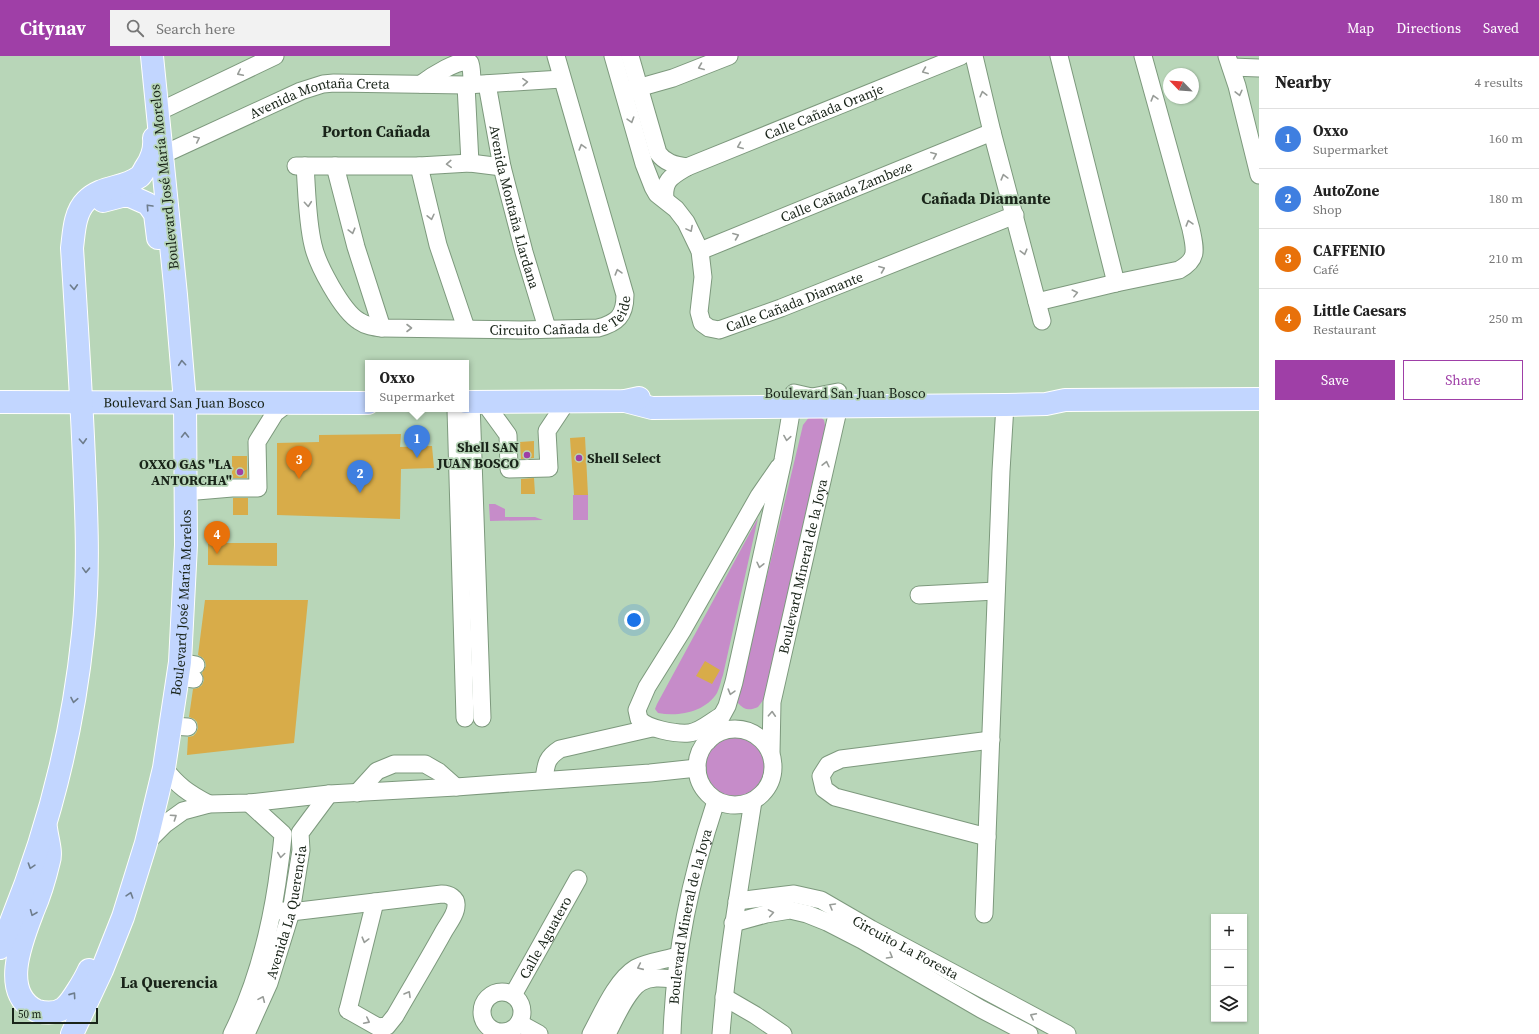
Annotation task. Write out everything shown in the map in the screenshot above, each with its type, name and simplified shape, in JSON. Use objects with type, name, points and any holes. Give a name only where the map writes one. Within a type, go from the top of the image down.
[{"type":"main road","name":"Boulevard José María Morelos","points":[[72,1034],[102,970],[123,917],[146,843],[164,768],[180,726],[187,671],[184,492],[185,402],[153,64]]},
{"type":"main road","name":"Boulevard José María Morelos","points":[[0,948],[26,883],[62,760],[76,690],[83,633],[86,570],[86,506],[72,248],[75,222],[85,202],[99,191],[124,184],[140,177],[150,162],[155,146],[151,99],[153,64]]},
{"type":"main road","name":"Boulevard José María Morelos","points":[[72,248],[79,223],[88,210],[96,204],[122,196],[130,196],[148,204],[155,214],[160,254],[174,282]]},
{"type":"main road","name":"Boulevard San Juan Bosco","points":[[839,399],[870,393],[1034,393],[1065,400]]},
{"type":"main road","name":"Boulevard San Juan Bosco","points":[[469,404],[625,401],[652,408],[793,400],[839,399],[1005,405],[1046,404],[1065,400],[1259,399]]},
{"type":"main road","name":"Boulevard San Juan Bosco","points":[[0,402],[365,403]]},
{"type":"main road","name":"Boulevard José María Morelos","points":[[45,821],[50,859],[40,894],[13,959],[11,976],[13,988],[18,999],[28,1008],[40,1012],[50,1013],[63,1008],[86,978],[103,937],[123,917]]},
{"type":"street","points":[[158,112],[275,56]]},
{"type":"street","name":"Circuito Cañada de Teide","points":[[502,167],[470,163],[419,166],[301,166],[313,246],[330,285],[346,308],[358,321],[372,327],[382,328],[466,328],[521,330],[547,328],[598,328],[610,325],[618,319],[624,310],[624,295],[556,56]]},
{"type":"street","points":[[613,56],[661,158],[668,163],[687,167]]},
{"type":"street","points":[[630,56],[630,90]]},
{"type":"street","name":"Calle Cañada Oranje","points":[[665,199],[664,191],[669,180],[687,167],[961,56]]},
{"type":"street","points":[[974,56],[992,132],[1042,321]]},
{"type":"street","points":[[1059,56],[1116,283]]},
{"type":"street","points":[[1038,302],[1116,283],[1179,270],[1187,266],[1192,261],[1194,248],[1191,229],[1143,56]]},
{"type":"street","points":[[630,90],[673,78],[724,57]]},
{"type":"street","points":[[421,84],[446,65],[461,58],[465,58],[470,64],[475,85],[470,163]]},
{"type":"street","points":[[1258,166],[1229,62],[1259,68]]},
{"type":"street","points":[[475,85],[562,79]]},
{"type":"street","name":"Avenida Montaña Creta","points":[[162,155],[314,86],[334,83],[475,85]]},
{"type":"street","name":"Avenida Montaña Llardana","points":[[475,85],[502,167],[524,252],[547,328]]},
{"type":"street","name":"Calle Cañada Diamante","points":[[630,90],[648,177],[657,194],[676,209],[686,222],[700,251],[703,269],[699,312],[702,323],[709,328],[719,330],[781,308],[1015,215]]},
{"type":"street","name":"Calle Cañada Zambeze","points":[[700,251],[992,132]]},
{"type":"street","points":[[335,166],[356,247],[382,328]]},
{"type":"street","points":[[419,166],[438,245],[466,328]]},
{"type":"street","points":[[708,741],[727,706],[734,682],[783,460],[793,400],[815,397],[829,401],[839,399]]},
{"type":"street","name":"Boulevard Mineral de la Joya","points":[[771,753],[772,702],[839,399]]},
{"type":"street","points":[[469,404],[508,435],[509,469],[548,468],[547,431],[567,401]]},
{"type":"street","points":[[184,492],[232,488],[258,488],[257,442],[275,413],[288,403]]},
{"type":"street","points":[[469,404],[474,718]]},
{"type":"street","points":[[984,914],[996,591],[1005,405]]},
{"type":"street","points":[[722,716],[689,733],[652,728],[642,724],[639,720],[637,710],[640,701],[759,496],[783,460]]},
{"type":"street","points":[[919,595],[996,591]]},
{"type":"street","points":[[544,780],[546,763],[552,755],[560,749],[652,728]]},
{"type":"street","points":[[737,729],[748,731],[757,736],[771,753],[773,764],[769,785],[762,794],[753,801],[741,805],[728,805],[716,801],[706,792],[699,781],[697,768],[701,748],[716,734],[726,730],[737,729]]},
{"type":"street","points":[[987,837],[834,797],[824,789],[820,776],[828,765],[841,759],[991,740]]},
{"type":"street","points":[[357,793],[377,771],[394,764],[425,764],[439,772],[456,787]]},
{"type":"street","points":[[164,768],[175,783],[190,794],[209,804]]},
{"type":"street","points":[[146,843],[165,824],[183,812],[209,804],[249,803],[329,794],[456,787],[650,773],[697,768]]},
{"type":"street","name":"Avenida La Querencia","points":[[246,1034],[269,983],[291,912],[301,850],[300,833],[329,794]]},
{"type":"street","name":"Boulevard Mineral de la Joya","points":[[672,1034],[675,978],[678,956],[694,874],[716,801]]},
{"type":"street","points":[[721,1034],[733,923],[753,801]]},
{"type":"street","name":"Avenida La Querencia","points":[[232,1034],[256,978],[264,949],[273,910],[282,846],[282,834],[249,803]]},
{"type":"street","points":[[282,834],[300,833]]},
{"type":"street","name":"Calle Aguatero","points":[[514,995],[578,879]]},
{"type":"street","points":[[273,910],[291,912],[442,894],[447,894],[462,900],[394,1016],[388,1030],[346,1011],[375,902]]},
{"type":"street","name":"Circuito La Foresta","points":[[737,901],[794,894],[821,900],[867,934],[981,1009],[1029,1034]]},
{"type":"street","name":"Circuito La Foresta","points":[[733,923],[766,914],[790,910],[807,914],[827,922],[867,934],[990,994],[1067,1034]]},
{"type":"street","points":[[591,1034],[623,979],[636,969],[648,964],[678,956]]},
{"type":"street","points":[[607,1034],[633,988],[641,982],[651,978],[675,978]]},
{"type":"street","points":[[505,992],[514,995],[520,1003],[522,1013],[519,1023],[512,1029],[502,1032],[492,1032],[482,1015],[483,1006],[488,998],[496,993],[505,992]]},
{"type":"street","points":[[981,1009],[990,994]]},
{"type":"street","points":[[724,997],[755,1015],[783,1034]]},
{"type":"street","points":[[519,1023],[539,1034]]},
{"type":"shaded area","points":[[818,415],[824,420],[826,431],[764,699],[758,707],[747,709],[738,703],[739,694],[803,425],[810,416]]},
{"type":"shaded area","points":[[573,495],[588,495],[588,520],[573,520]]},
{"type":"shaded area","points":[[489,504],[495,504],[505,509],[505,517],[535,517],[543,520],[490,521]]},
{"type":"shaded area","points":[[758,518],[723,675],[717,693],[706,705],[691,712],[674,714],[658,713],[655,709],[657,704]]},
{"type":"shaded area","points":[[734,737],[746,740],[756,746],[762,756],[765,768],[762,780],[756,790],[746,796],[734,799],[722,796],[712,790],[706,780],[703,768],[706,756],[712,746],[722,740]]},
{"type":"building","points":[[401,434],[400,447],[432,446],[434,468],[401,469],[400,519],[277,515],[277,443],[319,442],[319,435]]},
{"type":"building","points":[[585,437],[588,495],[574,495],[570,438]]},
{"type":"building","points":[[534,441],[534,458],[521,459],[520,442]]},
{"type":"building","points":[[232,456],[247,456],[247,478],[232,478]]},
{"type":"building","points":[[534,478],[535,494],[521,494],[521,479]]},
{"type":"building","points":[[233,498],[248,498],[248,515],[233,515]]},
{"type":"building","points":[[208,543],[277,543],[277,566],[208,565]]},
{"type":"building","points":[[205,600],[308,600],[294,743],[187,755],[188,737],[193,736],[198,728],[197,722],[189,717],[193,689],[202,685],[204,680],[202,673],[206,666],[203,658],[198,655]]},
{"type":"building","points":[[705,661],[720,670],[712,684],[696,676]]},
{"type":"place","name":"Shell SAN JUAN BOSCO","points":[[527,455]]},
{"type":"place","name":"Oxxo","points":[[417,458]]},
{"type":"place","name":"Shell Select","points":[[579,458]]},
{"type":"place","name":"OXXO GAS \"LA ANTORCHA\"","points":[[240,472]]},
{"type":"place","name":"CAFFENIO","points":[[299,479]]},
{"type":"place","name":"AutoZone","points":[[360,493]]},
{"type":"place","name":"Little Caesars","points":[[217,554]]},
{"type":"district","name":"Porton Cañada","points":[[376,131]]},
{"type":"district","name":"Cañada Diamante","points":[[986,198]]},
{"type":"district","name":"La Querencia","points":[[169,982]]}]
